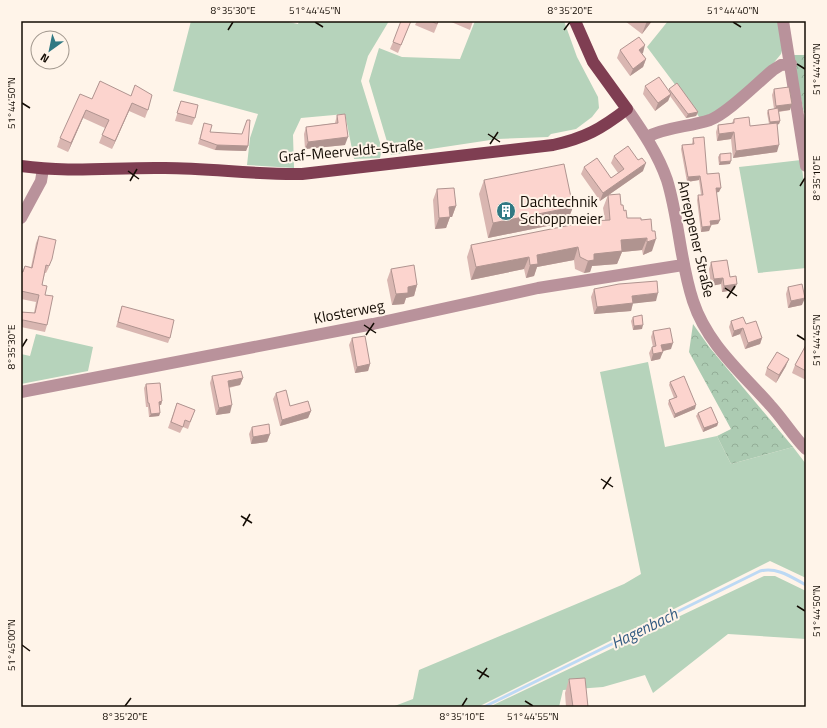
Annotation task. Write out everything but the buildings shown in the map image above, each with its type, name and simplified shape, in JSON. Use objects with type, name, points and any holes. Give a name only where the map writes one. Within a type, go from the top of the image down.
[{"type":"main road","name":"Anreppener Straße","points":[[575,21],[593,62],[627,109]]},
{"type":"main road","name":"Graf-Meerveldt-Straße","points":[[21,166],[72,171],[166,168],[267,174],[309,173],[557,144],[582,138],[605,126],[627,109]]},
{"type":"street","points":[[783,21],[806,166]]},
{"type":"street","points":[[647,137],[657,132],[719,116],[781,64],[791,64]]},
{"type":"street","name":"Anreppener Straße","points":[[627,109],[647,137],[667,181],[683,264],[693,302],[709,336],[718,349],[771,406],[806,450]]},
{"type":"street","points":[[21,218],[41,181],[44,169]]},
{"type":"street","name":"Klosterweg","points":[[21,392],[365,325],[538,288],[683,264]]},
{"type":"green space","points":[[191,21],[284,21],[298,24],[299,21],[389,21],[368,56],[361,81],[382,149],[380,158],[354,159],[345,114],[301,118],[293,135],[294,168],[247,165],[250,138],[258,114],[173,91]]},
{"type":"green space","points":[[475,21],[564,21],[577,57],[598,97],[599,108],[592,117],[576,129],[551,134],[548,137],[497,139],[391,155],[369,81],[379,48],[402,57],[460,59]]},
{"type":"green space","points":[[668,21],[779,21],[783,47],[781,54],[772,65],[721,110],[700,118],[647,47]]},
{"type":"green space","points":[[792,55],[806,55],[806,113],[804,113]]},
{"type":"green space","points":[[801,160],[806,200],[806,268],[758,273],[739,167]]},
{"type":"green space","points":[[693,324],[710,348],[793,447],[731,464],[717,436],[731,429],[689,352]]},
{"type":"green space","points":[[36,334],[93,347],[88,371],[21,384],[21,354],[30,356]]},
{"type":"green space","points":[[648,362],[665,447],[717,436],[731,464],[793,447],[806,464],[806,578],[770,561],[478,707],[392,707],[413,699],[419,670],[624,584],[641,574],[600,372]]},
{"type":"green space","points":[[764,576],[775,576],[806,591],[806,639],[728,634],[653,693],[645,675],[603,687],[563,690],[559,707],[489,707]]},
{"type":"waterway","name":"Hagenbach","points":[[484,707],[760,571],[773,570],[790,576],[806,585]]},
{"type":"place","name":"Dachtechnik Schoppmeier","points":[[506,211]]}]
